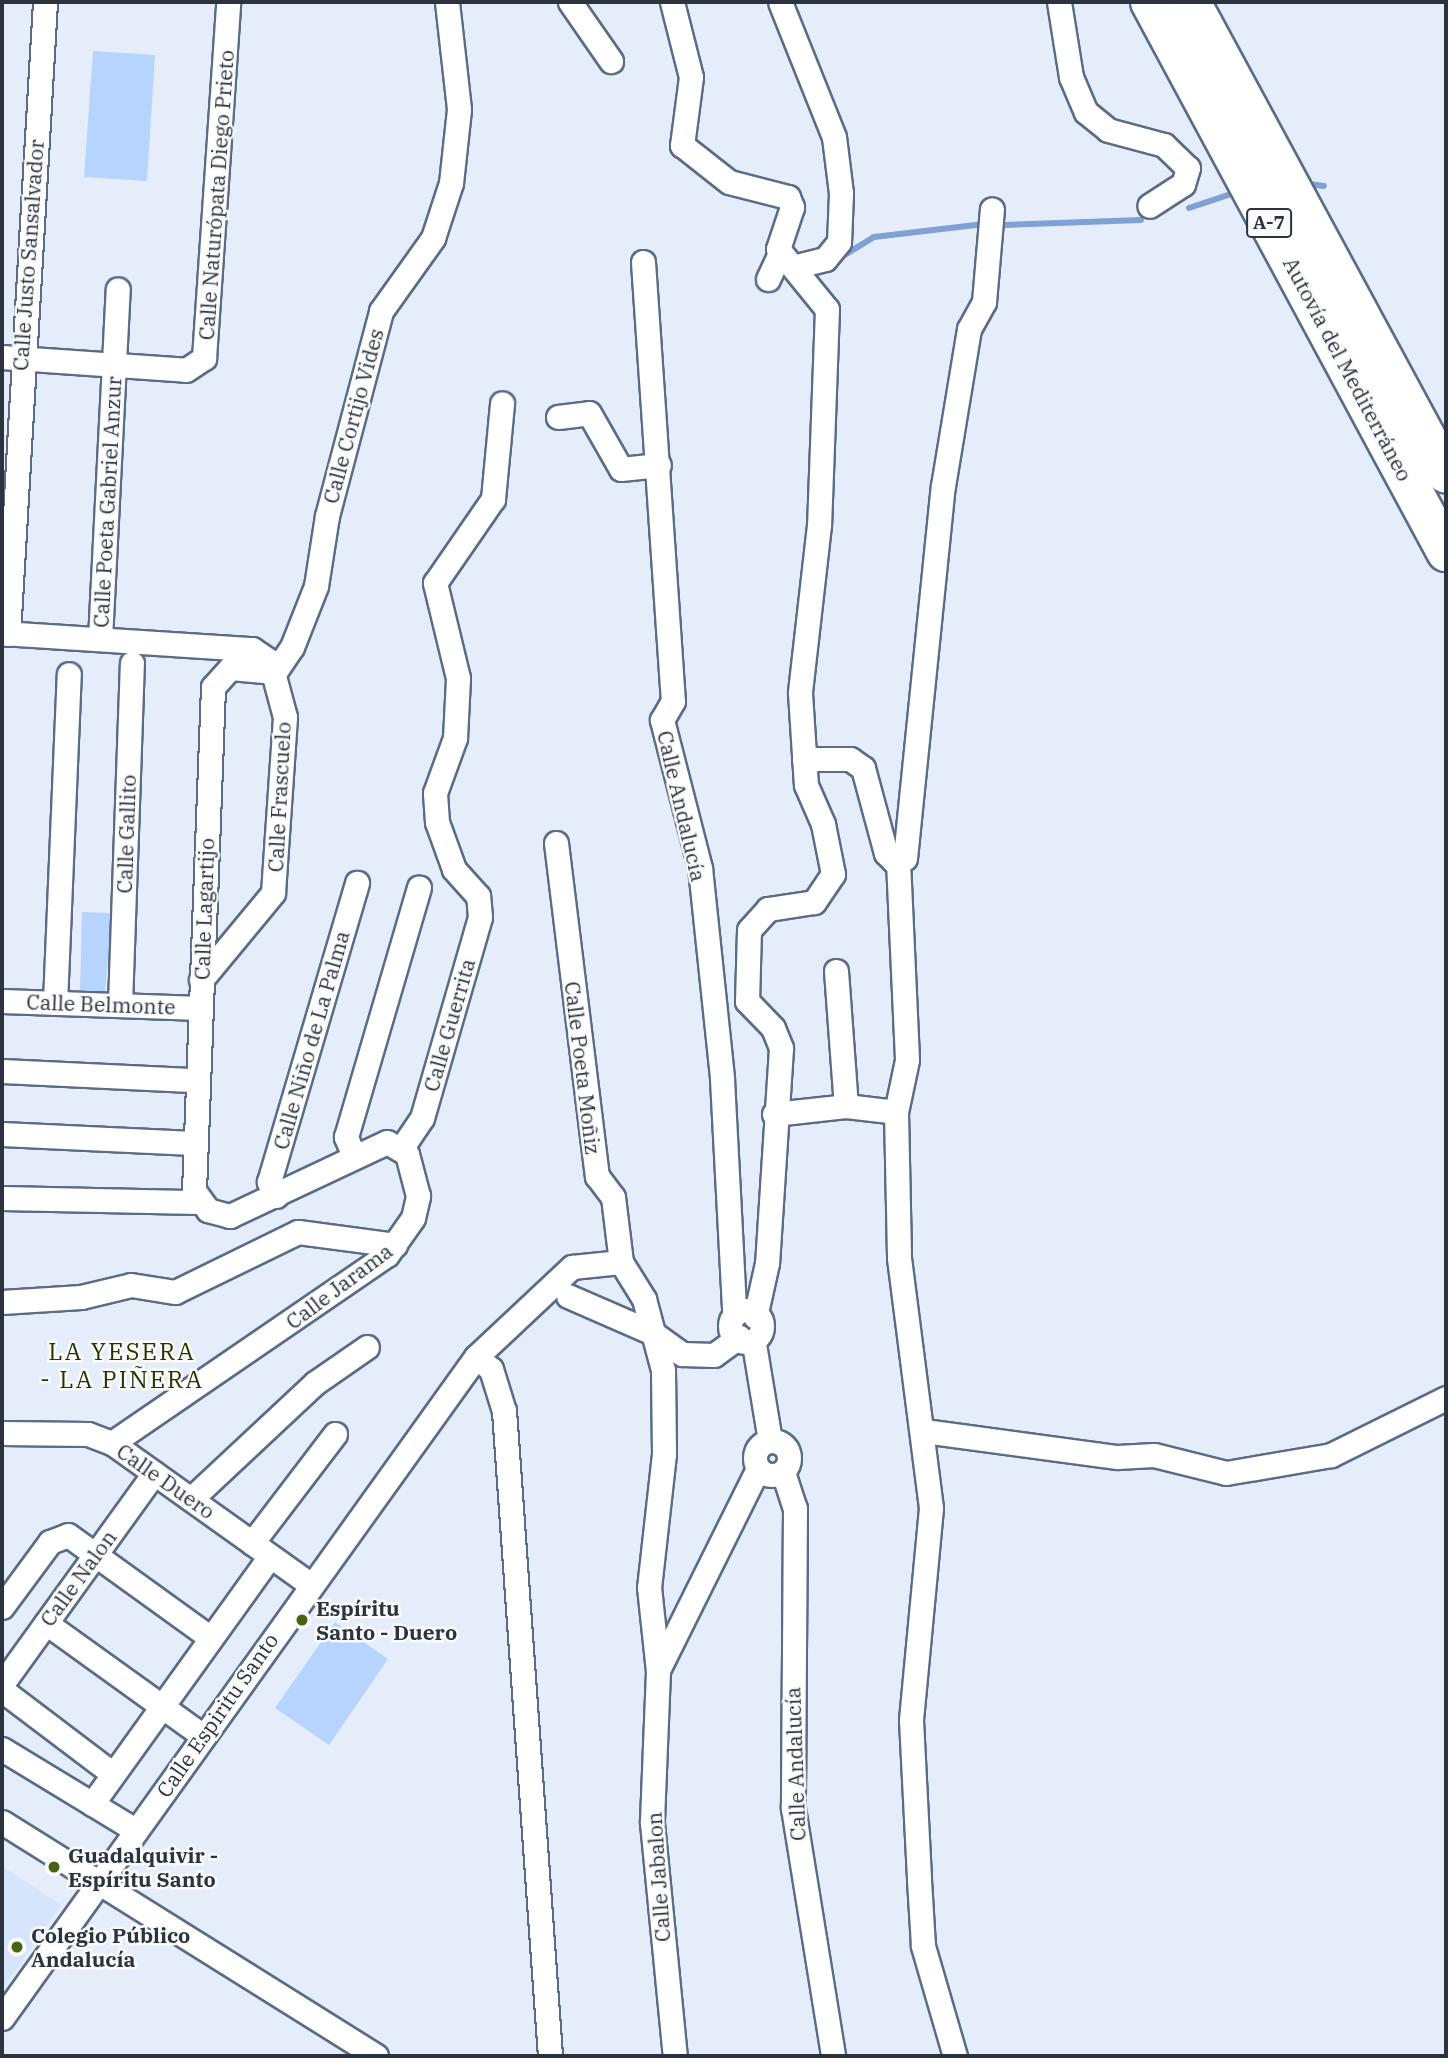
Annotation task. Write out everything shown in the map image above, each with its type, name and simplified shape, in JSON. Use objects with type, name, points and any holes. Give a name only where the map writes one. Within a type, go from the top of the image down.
[{"type":"highway","name":"Autovía del Mediterráneo","points":[[1150,2],[1446,552]]},
{"type":"highway","name":"Autovía del Mediterráneo","points":[[1191,2],[1446,474]]},
{"type":"street","name":"Calle Justo Sansalvador","points":[[5,634],[12,358],[45,2]]},
{"type":"street","name":"Calle Naturópata Diego Prieto","points":[[114,365],[178,369],[200,364],[206,351],[228,2]]},
{"type":"street","name":"Calle Cortijo Vides","points":[[275,671],[316,586],[327,516],[381,312],[433,238],[451,183],[459,109],[447,2]]},
{"type":"street","points":[[570,2],[611,61]]},
{"type":"street","points":[[568,1296],[653,1333],[682,1354],[698,1357],[714,1355],[763,1332],[744,1314],[767,1263],[774,1114],[781,1048],[773,1028],[747,1001],[749,930],[768,909],[814,901],[833,874],[804,759],[800,693],[819,525],[827,318],[824,300],[788,260],[792,207],[788,197],[729,181],[682,145],[691,77],[672,2]]},
{"type":"street","points":[[768,279],[788,260],[825,259],[839,242],[841,193],[834,137],[780,2]]},
{"type":"street","points":[[1059,2],[1071,76],[1086,112],[1108,130],[1164,145],[1188,167],[1183,184],[1149,206]]},
{"type":"street","points":[[956,2056],[923,1946],[911,1720],[928,1580],[924,1432],[900,1258],[896,1112],[906,1060],[898,861],[908,851],[943,486],[969,329],[984,302],[992,209]]},
{"type":"street","name":"Calle Andalucía","points":[[643,262],[659,465],[673,701],[662,720],[700,868],[744,1314]]},
{"type":"street","name":"Calle Poeta Gabriel Anzur","points":[[100,639],[118,289]]},
{"type":"street","points":[[12,358],[114,365]]},
{"type":"street","name":"Calle Guerrita","points":[[401,1149],[422,1118],[480,917],[478,896],[454,869],[437,822],[435,793],[455,738],[458,678],[435,583],[493,499],[502,403]]},
{"type":"street","points":[[558,417],[589,413],[621,469],[659,465]]},
{"type":"street","points":[[5,634],[258,650],[275,671]]},
{"type":"street","name":"Calle Gallito","points":[[120,1004],[132,663]]},
{"type":"street","name":"Calle Lagartijo","points":[[199,1202],[191,1173],[212,687],[230,668],[275,671]]},
{"type":"street","name":"Calle Frascuelo","points":[[201,980],[273,893],[285,717],[275,671]]},
{"type":"street","points":[[55,1003],[69,674]]},
{"type":"street","points":[[804,759],[850,759],[863,768],[886,853],[898,861]]},
{"type":"street","name":"Calle Poeta Moñiz","points":[[556,843],[597,1176],[613,1197],[621,1262],[633,1273],[653,1333],[663,1408],[649,1587],[657,1698]]},
{"type":"street","name":"Calle Niño de La Palma","points":[[276,1196],[269,1182],[357,883]]},
{"type":"street","points":[[354,1156],[346,1137],[419,887]]},
{"type":"street","points":[[836,971],[846,1106]]},
{"type":"street","name":"Calle Belmonte","points":[[2,1001],[200,1007]]},
{"type":"street","points":[[2,1071],[196,1080]]},
{"type":"street","points":[[774,1114],[846,1106],[896,1112]]},
{"type":"street","points":[[2,1133],[193,1143]]},
{"type":"street","points":[[2,1198],[199,1202],[230,1216],[276,1196],[380,1143],[401,1149]]},
{"type":"street","name":"Calle Jarama","points":[[113,1443],[395,1245],[418,1196],[412,1166],[401,1149]]},
{"type":"street","points":[[2,1302],[81,1297],[131,1285],[176,1292],[298,1232],[395,1245]]},
{"type":"street","name":"Calle Espiritu Santo","points":[[2,2018],[475,1357],[572,1267],[621,1262]]},
{"type":"street","points":[[747,1340],[770,1441],[788,1453],[783,1472],[770,1475],[758,1469]]},
{"type":"street","points":[[191,1499],[314,1383],[367,1348]]},
{"type":"street","points":[[475,1357],[491,1369],[504,1410],[550,2056]]},
{"type":"street","points":[[924,1432],[1117,1457],[1154,1454],[1226,1473],[1331,1455],[1446,1398]]},
{"type":"street","name":"Calle Duero","points":[[2,1433],[88,1434],[113,1443],[311,1584]]},
{"type":"street","points":[[92,1804],[211,1638],[261,1549],[335,1434]]},
{"type":"street","points":[[657,1671],[758,1469],[757,1450],[770,1441]]},
{"type":"street","name":"Calle Andalucía","points":[[783,1472],[795,1508],[793,1808],[833,2056]]},
{"type":"street","name":"Calle Nalon","points":[[4,1678],[154,1473]]},
{"type":"street","points":[[2,1607],[58,1535],[68,1535],[211,1638]]},
{"type":"street","points":[[46,1623],[202,1735]]},
{"type":"street","points":[[4,1678],[113,1774]]},
{"type":"street","name":"Calle Jabalon","points":[[657,1698],[652,1822],[675,2056]]},
{"type":"street","points":[[2,1749],[135,1830]]},
{"type":"street","points":[[2,1822],[376,2056]]},
{"type":"shaded area","points":[[93,51],[155,55],[147,181],[84,177]]},
{"type":"shaded area","points":[[82,912],[112,913],[105,992],[80,992]]},
{"type":"shaded area","points":[[335,1622],[388,1659],[329,1745],[275,1708]]},
{"type":"shaded area","name":"Colegio Público Andalucía","points":[[2,1866],[61,1905],[2,1990]]},
{"type":"waterway","points":[[1303,183],[1324,186]]},
{"type":"waterway","points":[[1189,208],[1237,192]]},
{"type":"waterway","points":[[1004,225],[1141,220]]},
{"type":"waterway","points":[[838,259],[874,237],[984,224]]},
{"type":"place","name":"Espíritu Santo - Duero","points":[[302,1620]]},
{"type":"place","name":"Guadalquivir - Espíritu Santo","points":[[54,1867]]},
{"type":"place","name":"Colegio Público Andalucía","points":[[17,1947]]},
{"type":"district","name":"LA YESERA - LA PIÑERA","points":[[122,1366]]}]
